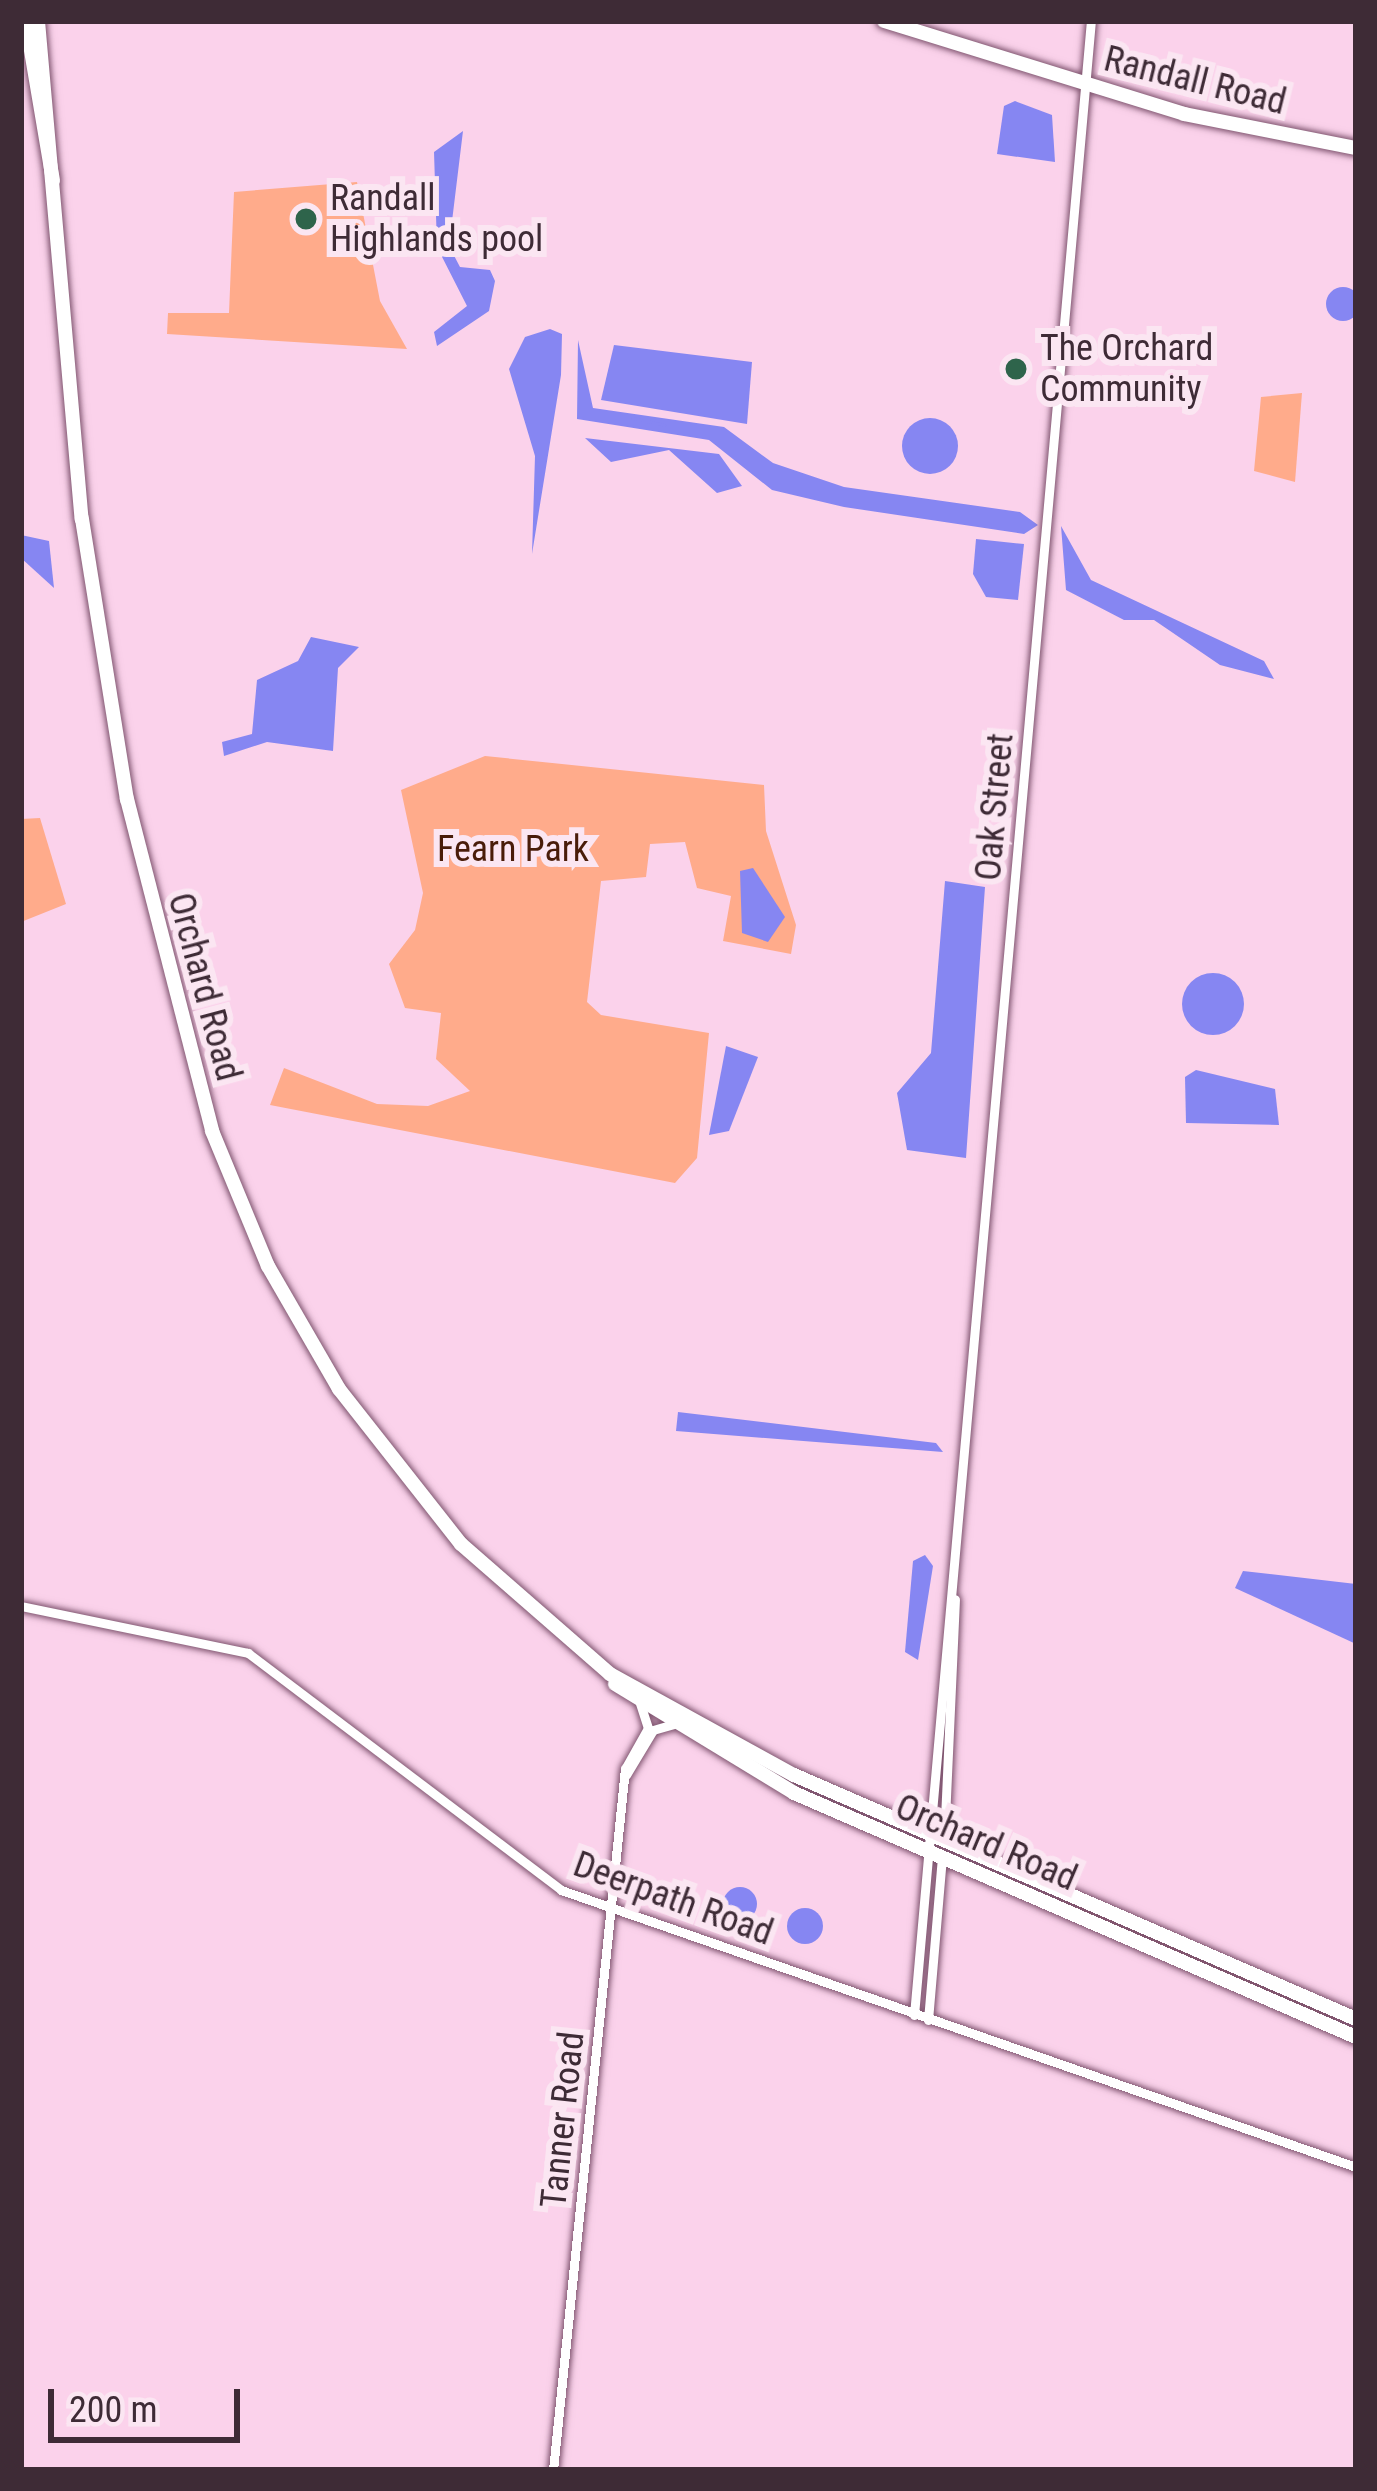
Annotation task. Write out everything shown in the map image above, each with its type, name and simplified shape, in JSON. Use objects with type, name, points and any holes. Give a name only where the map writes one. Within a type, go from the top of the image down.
[{"type":"main road","name":"Orchard Road","points":[[26,21],[53,181]]},
{"type":"main road","name":"Orchard Road","points":[[38,21],[104,681],[220,1154],[280,1290],[369,1433],[481,1563],[639,1701],[674,1724],[935,1854],[1356,2036]]},
{"type":"main road","name":"Randall Road","points":[[884,21],[1085,85],[1356,148]]},
{"type":"main road","name":"Orchard Road","points":[[610,1674],[937,1838],[1356,2019]]},
{"type":"street","name":"Oak Street","points":[[914,2015],[937,1838],[1091,21]]},
{"type":"street","name":"Deerpath Road","points":[[21,1606],[248,1653],[539,1878],[928,2020],[1356,2168]]},
{"type":"street","name":"Tanner Road","points":[[553,2470],[626,1775],[648,1728],[639,1701]]},
{"type":"street","points":[[626,1775],[653,1730],[674,1724]]},
{"type":"street","name":"Oak Street","points":[[928,2020],[935,1854]]},
{"type":"green space","points":[[357,182],[380,301],[407,349],[167,334],[168,313],[229,313],[234,192]]},
{"type":"green space","points":[[1302,393],[1295,482],[1254,471],[1261,397]]},
{"type":"green space","name":"Fearn Park","points":[[485,756],[764,785],[766,831],[796,925],[791,954],[723,941],[731,896],[697,888],[685,842],[650,844],[646,877],[601,881],[587,1002],[601,1015],[709,1033],[697,1158],[675,1183],[270,1105],[284,1068],[377,1104],[428,1106],[470,1091],[436,1059],[441,1013],[405,1008],[389,964],[415,930],[423,893],[401,790]]},
{"type":"green space","points":[[40,818],[66,904],[21,922],[21,819]]},
{"type":"green space","points":[[1033,1890],[1089,1908],[1356,2026],[1293,2005]]},
{"type":"shaded area","points":[[1015,101],[1052,115],[1055,162],[997,154],[1004,106]]},
{"type":"shaded area","points":[[463,131],[449,246],[460,267],[490,270],[495,281],[489,311],[437,346],[434,332],[467,306],[437,247],[434,152]]},
{"type":"shaded area","points":[[1343,287],[1355,292],[1360,304],[1355,316],[1343,321],[1331,316],[1326,304],[1331,292]]},
{"type":"shaded area","points":[[550,329],[562,334],[561,375],[532,554],[535,456],[509,369],[525,337]]},
{"type":"shaded area","points":[[578,340],[593,408],[724,427],[773,463],[844,487],[1020,512],[1038,525],[1024,534],[844,507],[772,490],[709,440],[577,419]]},
{"type":"shaded area","points":[[614,345],[752,362],[747,424],[601,400]]},
{"type":"shaded area","points":[[930,418],[950,426],[958,446],[950,466],[930,474],[910,466],[902,446],[910,426]]},
{"type":"shaded area","points":[[585,438],[719,454],[742,486],[717,493],[669,450],[611,462]]},
{"type":"shaded area","points":[[1061,526],[1091,580],[1264,661],[1274,679],[1220,665],[1154,620],[1124,620],[1066,590]]},
{"type":"shaded area","points":[[21,535],[49,541],[54,588],[21,558]]},
{"type":"shaded area","points":[[976,539],[1024,544],[1018,600],[986,597],[973,574]]},
{"type":"shaded area","points":[[311,637],[359,647],[338,668],[333,751],[267,742],[224,756],[222,742],[252,734],[257,680],[298,661]]},
{"type":"shaded area","points":[[753,868],[785,917],[768,942],[742,933],[740,871]]},
{"type":"shaded area","points":[[945,881],[985,887],[966,1158],[907,1150],[897,1093],[931,1053]]},
{"type":"shaded area","points":[[1213,973],[1235,982],[1244,1004],[1235,1026],[1213,1035],[1191,1026],[1182,1004],[1191,982]]},
{"type":"shaded area","points":[[726,1046],[758,1057],[729,1131],[709,1135]]},
{"type":"shaded area","points":[[1196,1070],[1275,1089],[1279,1125],[1186,1123],[1185,1077]]},
{"type":"shaded area","points":[[678,1412],[936,1443],[943,1452],[676,1431]]},
{"type":"shaded area","points":[[925,1555],[933,1566],[918,1660],[905,1652],[913,1561]]},
{"type":"shaded area","points":[[1243,1571],[1356,1584],[1356,1644],[1235,1588]]},
{"type":"shaded area","points":[[740,1887],[752,1892],[757,1904],[752,1916],[740,1921],[728,1916],[723,1904],[728,1892]]},
{"type":"shaded area","points":[[805,1908],[817,1914],[823,1926],[817,1938],[805,1944],[793,1938],[787,1926],[793,1914]]},
{"type":"waterway","points":[[632,418],[664,425]]},
{"type":"place","name":"Randall Highlands pool","points":[[306,219]]},
{"type":"place","name":"The Orchard Community","points":[[1016,369]]}]
